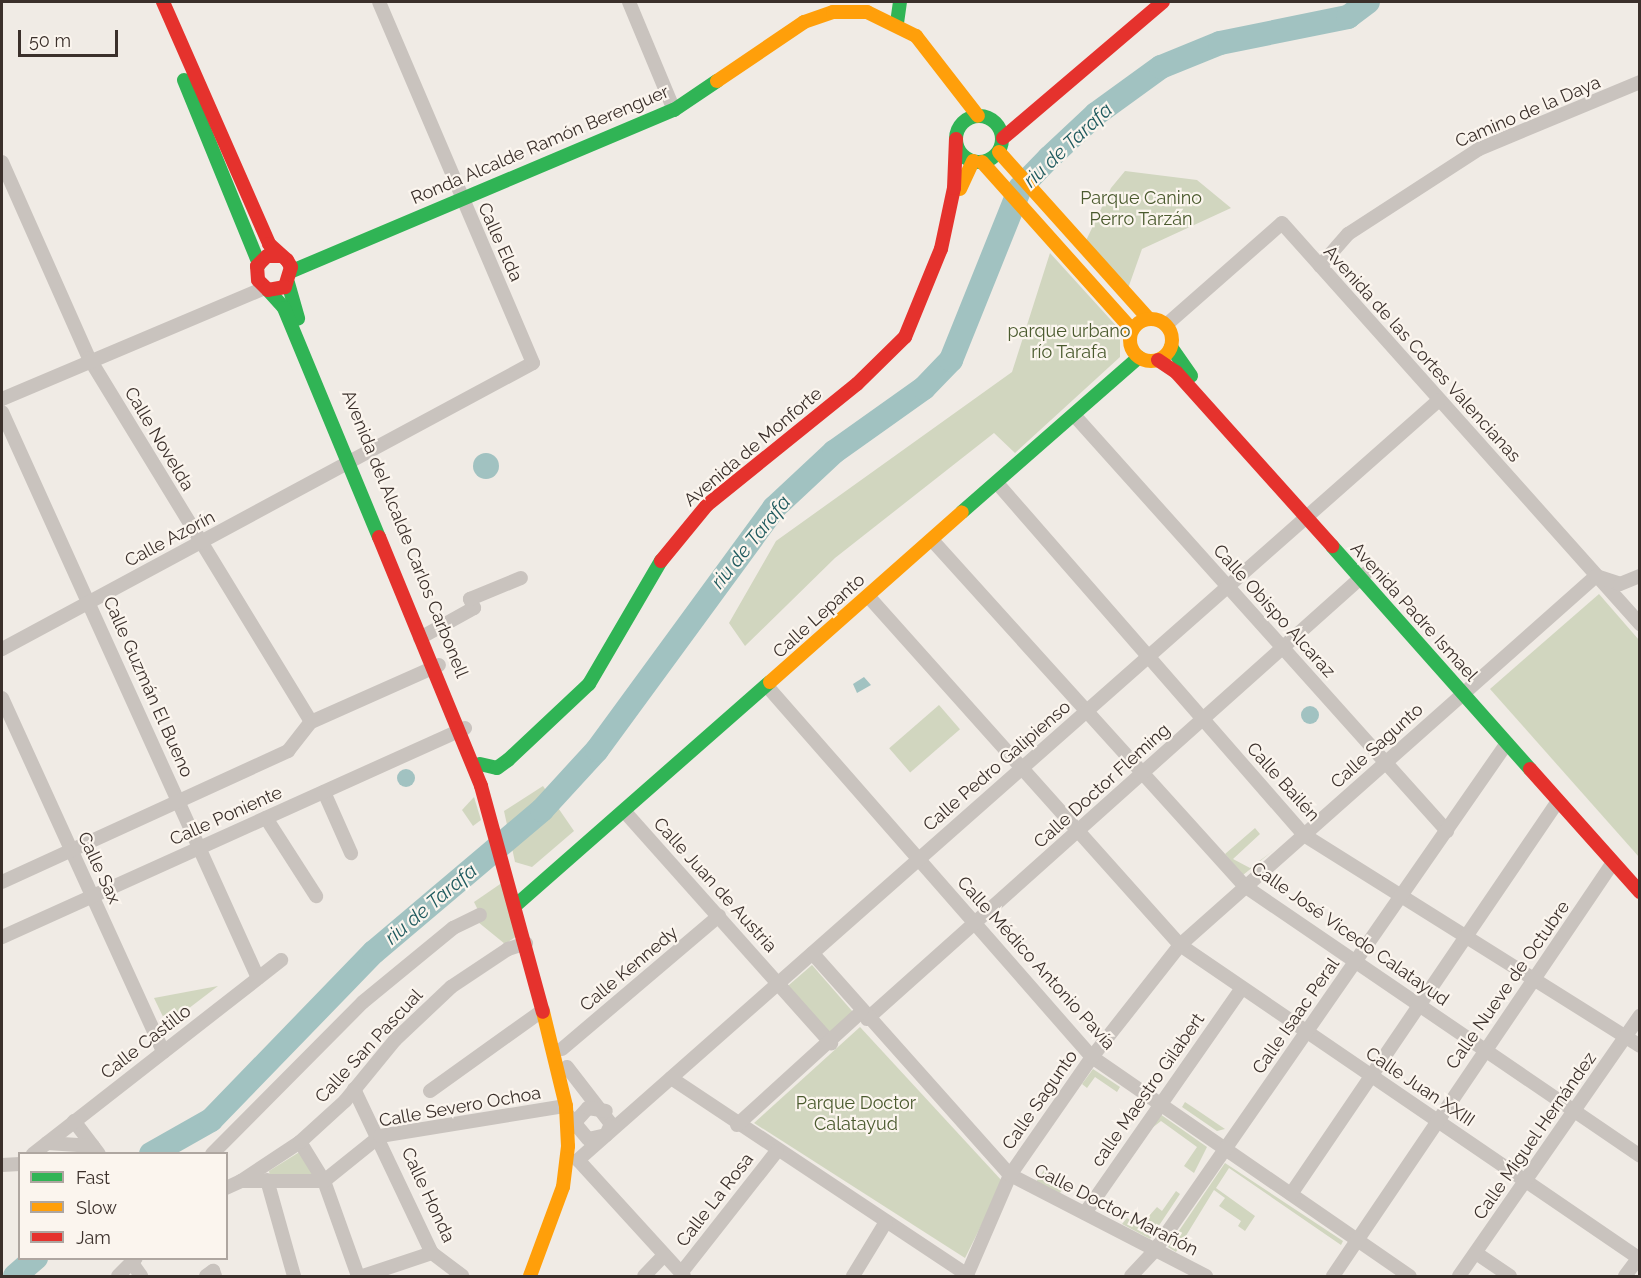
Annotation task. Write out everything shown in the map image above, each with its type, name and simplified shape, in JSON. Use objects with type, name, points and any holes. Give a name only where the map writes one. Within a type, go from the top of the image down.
[{"type":"street","points":[[2,392],[264,286],[259,264],[149,2]]},
{"type":"street","points":[[164,2],[268,244],[280,256]]},
{"type":"street","name":"Calle Elda","points":[[379,2],[461,199],[533,363]]},
{"type":"street","points":[[629,2],[674,110]]},
{"type":"street","points":[[897,23],[900,2]]},
{"type":"street","points":[[977,162],[999,152],[1003,138],[1091,59],[1162,2]]},
{"type":"street","name":"Ronda Alcalde Ramón Berenguer","points":[[264,286],[290,277],[461,199],[674,110],[804,22],[833,12],[867,12],[897,23],[916,36],[946,70],[978,116]]},
{"type":"street","points":[[992,120],[1091,59]]},
{"type":"street","points":[[946,70],[961,125],[956,139],[960,152],[977,162],[1132,330]]},
{"type":"street","name":"Camino de la Daya","points":[[1320,266],[1348,234],[1479,149],[1640,82]]},
{"type":"street","points":[[961,125],[978,116],[992,120],[1003,138]]},
{"type":"street","name":"Avenida de Monforte","points":[[480,764],[497,768],[508,760],[589,684],[668,550],[707,505],[857,384],[905,337],[941,249],[954,188],[956,139]]},
{"type":"street","points":[[999,152],[1149,319],[1166,325],[1171,347],[1158,360],[1139,357],[1130,345],[1132,330],[1149,319]]},
{"type":"street","name":"Calle Novelda","points":[[2,162],[89,358],[311,722]]},
{"type":"street","name":"Avenida de Monforte","points":[[487,792],[600,681],[689,534],[909,343],[935,290],[962,181],[977,162]]},
{"type":"street","name":"Avenida de las Cortes Valencianas","points":[[1166,325],[1282,223],[1640,624]]},
{"type":"street","points":[[259,264],[267,256],[280,256]]},
{"type":"street","name":"Avenida del Alcalde Carlos Carbonell","points":[[280,256],[290,277],[352,462]]},
{"type":"street","name":"Avenida del Alcalde Carlos Carbonell","points":[[264,286],[284,308],[352,462],[487,792]]},
{"type":"street","name":"Avenida Padre Ismael","points":[[1171,347],[1182,366],[1309,515],[1466,691],[1640,880]]},
{"type":"street","name":"Calle Lepanto","points":[[519,903],[1139,357]]},
{"type":"street","points":[[2,399],[89,358]]},
{"type":"street","name":"Avenida Padre Ismael","points":[[1158,360],[1176,372],[1309,515]]},
{"type":"street","name":"Calle Azorín","points":[[2,649],[533,363]]},
{"type":"street","name":"Calle Pedro Galipienso","points":[[578,1160],[1439,399]]},
{"type":"street","name":"Calle Guzmán El Bueno","points":[[2,412],[91,602],[258,978]]},
{"type":"street","name":"Calle Obispo Alcaraz","points":[[1074,415],[1447,831]]},
{"type":"street","name":"Calle Bailén","points":[[997,483],[1304,835],[1640,1046]]},
{"type":"street","name":"Calle José Vicedo Calatayud","points":[[932,540],[1246,886],[1640,1156]]},
{"type":"street","name":"Calle Doctor Fleming","points":[[737,1125],[864,1015],[976,924],[1363,576]]},
{"type":"street","points":[[1596,576],[1620,584],[1640,576]]},
{"type":"street","name":"Calle Sagunto","points":[[967,1276],[1010,1175],[1092,1057],[1180,945],[1596,576]]},
{"type":"street","points":[[423,636],[474,608],[471,599],[521,578]]},
{"type":"street","name":"Calle Juan XXIII","points":[[868,596],[1180,945],[1639,1258]]},
{"type":"street","points":[[2,882],[288,751],[311,722],[436,666]]},
{"type":"street","name":"Calle Médico Antonio Pavía","points":[[767,686],[1092,1057],[1410,1276]]},
{"type":"street","name":"Avenida Padre Ismael","points":[[1466,691],[1507,743],[1640,892]]},
{"type":"street","name":"Calle Sax","points":[[2,698],[163,1052]]},
{"type":"street","name":"Avenida del Alcalde Carlos Carbonell","points":[[461,730],[480,764],[487,792]]},
{"type":"street","name":"Calle Poniente","points":[[2,938],[461,730]]},
{"type":"street","name":"Calle Isaac Peral","points":[[1131,1276],[1155,1250],[1507,743]]},
{"type":"street","points":[[324,792],[351,853]]},
{"type":"street","points":[[487,792],[567,1067],[571,1120],[563,1188]]},
{"type":"street","points":[[1291,1194],[1558,801]]},
{"type":"street","name":"Calle Juan de Austria","points":[[625,812],[831,1043]]},
{"type":"street","points":[[266,818],[316,896]]},
{"type":"street","name":"Calle Nueve de Octubre","points":[[1333,1276],[1355,1238],[1613,863]]},
{"type":"street","points":[[519,903],[526,944],[571,1120],[578,1160],[682,1275]]},
{"type":"street","points":[[214,1152],[363,1002],[453,928],[480,915]]},
{"type":"street","name":"Calle Kennedy","points":[[562,1049],[719,916]]},
{"type":"street","name":"Calle San Pascual","points":[[241,1181],[300,1142],[354,1089],[395,1040],[464,977],[526,944]]},
{"type":"street","points":[[812,953],[864,1015],[1010,1175]]},
{"type":"street","name":"Calle Castillo","points":[[35,1152],[281,960]]},
{"type":"street","name":"calle Maestro Gilabert","points":[[1084,1213],[1159,1103],[1242,988]]},
{"type":"street","points":[[430,1091],[543,1010]]},
{"type":"street","name":"Calle Miguel Hernández","points":[[1459,1276],[1640,1016]]},
{"type":"street","points":[[567,1067],[606,1111],[611,1124],[606,1135],[593,1140],[571,1120]]},
{"type":"street","points":[[671,1078],[737,1125],[967,1276]]},
{"type":"street","name":"Calle Honda","points":[[354,1089],[380,1136],[432,1253],[462,1276]]},
{"type":"street","name":"Calle Severo Ochoa","points":[[324,1181],[380,1136],[571,1120],[592,1108],[606,1111]]},
{"type":"street","points":[[74,1122],[96,1150]]},
{"type":"street","points":[[300,1142],[324,1181],[358,1276]]},
{"type":"street","points":[[46,1143],[96,1150]]},
{"type":"street","name":"Calle La Rosa","points":[[682,1275],[777,1151]]},
{"type":"street","points":[[530,1276],[563,1188],[578,1160]]},
{"type":"street","points":[[2,1165],[18,1165]]},
{"type":"street","name":"Calle Doctor Marañón","points":[[1010,1175],[1206,1276]]},
{"type":"street","points":[[267,1180],[294,1276]]},
{"type":"street","points":[[228,1187],[241,1181],[324,1181]]},
{"type":"street","points":[[853,1276],[886,1222]]},
{"type":"street","points":[[363,1276],[432,1253]]},
{"type":"street","points":[[1476,1253],[1510,1276]]},
{"type":"street","points":[[644,1276],[664,1255]]},
{"type":"street","points":[[1625,1276],[1639,1258]]},
{"type":"street","points":[[118,1276],[134,1261],[141,1276]]},
{"type":"street","points":[[206,1276],[213,1271],[215,1276]]},
{"type":"green space","name":"Parque Canino Perro Tarzán","points":[[1125,171],[1197,180],[1231,208],[1142,249],[1125,297],[1082,249],[1111,188]]},
{"type":"green space","name":"parque urbano río Tarafa","points":[[1050,253],[1120,330],[1120,357],[1015,453],[994,433],[835,558],[745,646],[729,623],[776,541],[1012,372]]},
{"type":"green space","points":[[1599,594],[1639,640],[1639,857],[1490,689]]},
{"type":"green space","points":[[939,705],[960,729],[910,772],[889,748]]},
{"type":"green space","points":[[543,786],[574,831],[532,867],[515,862],[504,811]]},
{"type":"green space","points":[[474,797],[481,820],[473,826],[462,810]]},
{"type":"green space","points":[[1255,828],[1260,834],[1233,859],[1250,868],[1274,850],[1243,875],[1225,854]]},
{"type":"green space","points":[[506,880],[520,934],[505,944],[478,922],[483,920],[474,902]]},
{"type":"green space","points":[[812,965],[856,1016],[832,1037],[788,986]]},
{"type":"green space","points":[[218,986],[167,1025],[154,998]]},
{"type":"green space","name":"Parque Doctor Calatayud","points":[[860,1027],[1003,1182],[965,1258],[754,1123]]},
{"type":"green space","points":[[1093,1069],[1120,1087],[1117,1092],[1095,1077],[1087,1088],[1082,1084]]},
{"type":"green space","points":[[1185,1102],[1225,1129],[1217,1131],[1182,1107]]},
{"type":"green space","points":[[1160,1114],[1207,1147],[1194,1173],[1184,1166],[1197,1147],[1161,1121],[1147,1132]]},
{"type":"green space","points":[[301,1151],[314,1176],[270,1176],[269,1171]]},
{"type":"green space","points":[[1225,1163],[1343,1241],[1341,1245],[1229,1168],[1216,1188],[1255,1216],[1245,1231],[1238,1226],[1241,1221],[1219,1206],[1225,1198],[1214,1190],[1176,1252],[1168,1247]]},
{"type":"green space","points":[[1048,1164],[1048,1172],[1067,1182],[1060,1193],[1036,1182]]},
{"type":"green space","points":[[1176,1191],[1180,1194],[1150,1239],[1122,1224],[1127,1218],[1140,1226],[1157,1207],[1162,1211]]},
{"type":"water","points":[[486,453],[495,457],[499,466],[495,475],[486,479],[477,475],[473,466],[477,457]]},
{"type":"water","points":[[864,677],[871,685],[857,693],[853,684]]},
{"type":"water","points":[[1310,706],[1316,709],[1319,715],[1316,721],[1310,724],[1304,721],[1301,715],[1304,709]]},
{"type":"water","points":[[402,769],[410,769],[415,774],[413,785],[402,787],[397,782],[397,774]]},
{"type":"waterway","name":"riu de Tarafa","points":[[155,1152],[211,1120],[374,952],[542,810],[597,750],[774,508],[834,452],[924,388],[951,360],[1020,188],[1049,158],[1096,114],[1161,67],[1220,43],[1348,17],[1368,2]]},
{"type":"waterway","name":"riu de Tarafa","points":[[15,1276],[34,1260]]},
{"type":"traffic: fast","points":[[897,23],[900,2]]},
{"type":"traffic: fast","points":[[184,80],[259,264]]},
{"type":"traffic: fast","points":[[292,271],[674,110],[717,81]]},
{"type":"traffic: fast","points":[[979,116],[995,123],[1002,139],[995,155],[979,162],[963,155],[956,139],[963,123],[979,116]]},
{"type":"traffic: fast","points":[[288,283],[298,319]]},
{"type":"traffic: fast","points":[[268,290],[284,308],[379,537]]},
{"type":"traffic: fast","points":[[1171,347],[1191,376]]},
{"type":"traffic: fast","points":[[962,512],[1139,357]]},
{"type":"traffic: fast","points":[[1332,546],[1530,769]]},
{"type":"traffic: fast","points":[[480,764],[497,768],[508,760],[589,684],[661,561]]},
{"type":"traffic: fast","points":[[516,905],[770,682]]},
{"type":"traffic: slow","points":[[717,81],[804,22],[833,12],[867,12],[916,36],[978,116]]},
{"type":"traffic: slow","points":[[999,152],[1149,319]]},
{"type":"traffic: slow","points":[[960,189],[973,161]]},
{"type":"traffic: slow","points":[[982,162],[1132,330]]},
{"type":"traffic: slow","points":[[1151,319],[1166,325],[1172,340],[1166,355],[1151,361],[1136,355],[1130,340],[1136,325],[1151,319]]},
{"type":"traffic: slow","points":[[770,682],[962,512]]},
{"type":"traffic: slow","points":[[530,1276],[563,1187],[568,1146],[566,1106],[543,1012]]},
{"type":"traffic: jam","points":[[163,2],[269,244],[287,260],[291,267],[285,287],[268,290],[258,280],[257,266],[267,256],[281,256]]},
{"type":"traffic: jam","points":[[1003,138],[1163,2]]},
{"type":"traffic: jam","points":[[661,561],[707,505],[857,384],[905,337],[941,249],[954,188],[956,139]]},
{"type":"traffic: jam","points":[[1158,360],[1176,372],[1332,546]]},
{"type":"traffic: jam","points":[[379,537],[481,786],[543,1012]]},
{"type":"traffic: jam","points":[[1530,769],[1640,892]]}]
